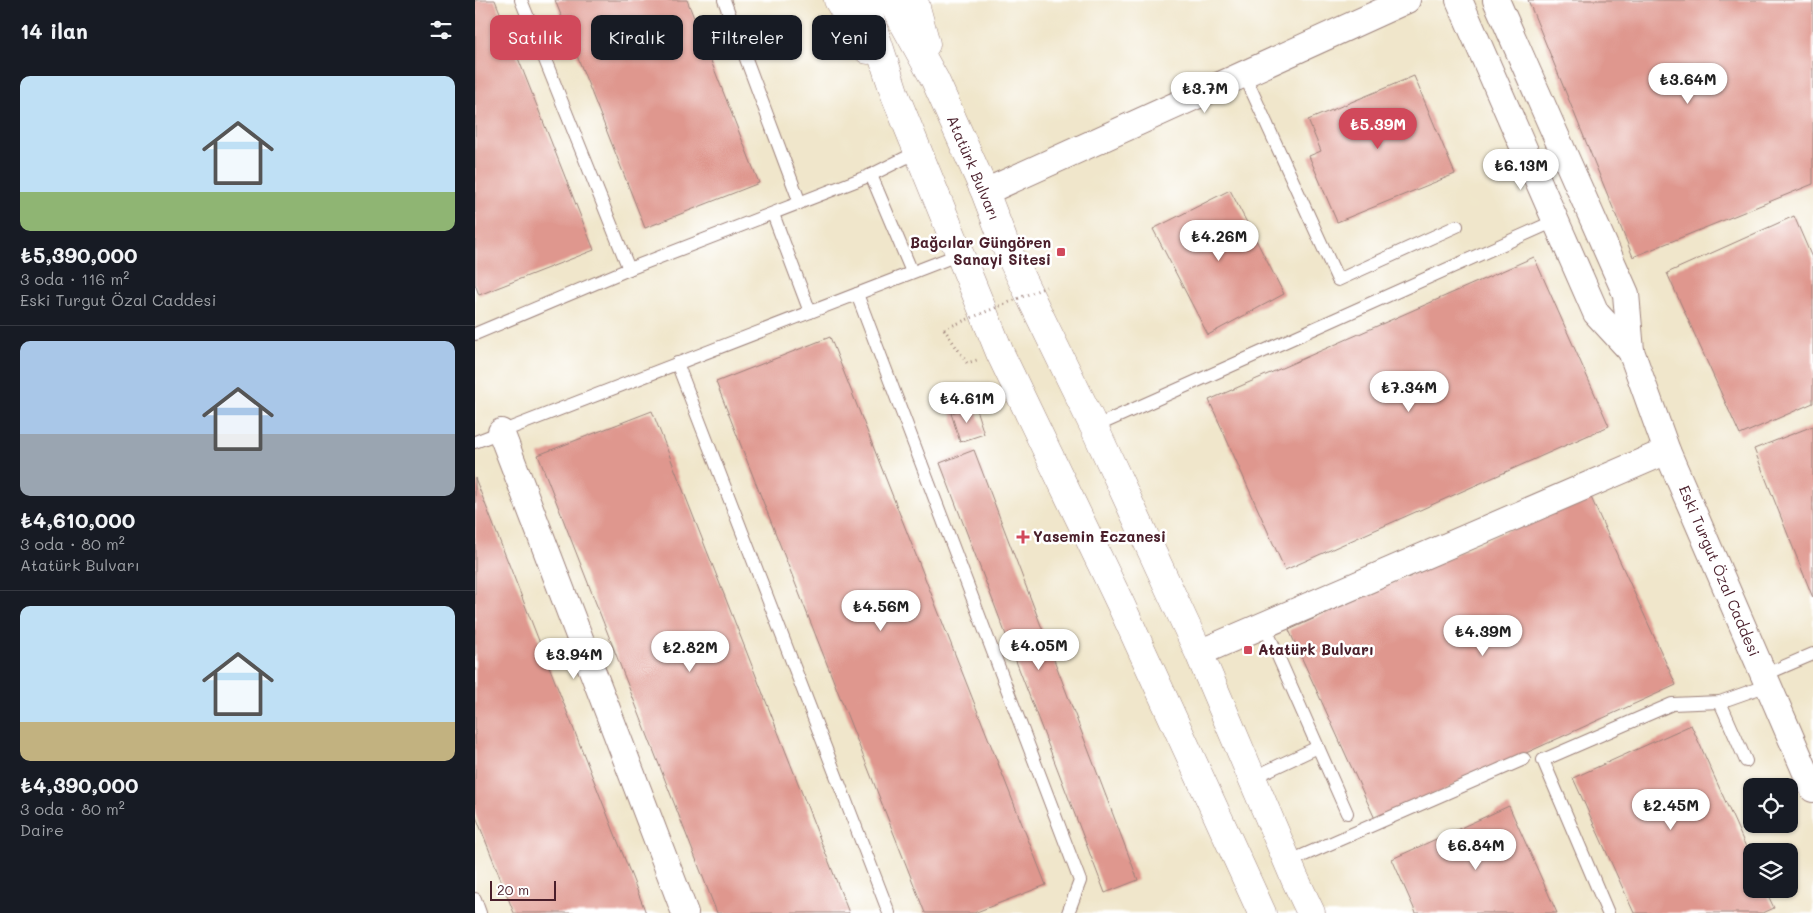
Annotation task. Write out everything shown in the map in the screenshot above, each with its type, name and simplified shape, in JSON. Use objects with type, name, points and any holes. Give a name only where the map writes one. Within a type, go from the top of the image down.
[{"type":"main road","points":[[839,0],[895,95]]},
{"type":"main road","points":[[864,0],[895,95],[1000,353],[1121,604],[1262,913]]},
{"type":"main road","name":"Atatürk Bulvarı","points":[[891,0],[935,80],[985,192],[1006,247],[1094,427],[1199,653],[1311,913]]},
{"type":"main road","points":[[914,0],[935,80]]},
{"type":"street","points":[[985,192],[1407,0]]},
{"type":"street","name":"Eski Turgut Özal Caddesi","points":[[1459,0],[1557,220],[1596,313],[1631,351]]},
{"type":"street","name":"Eski Turgut Özal Caddesi","points":[[1496,0],[1626,294],[1631,351],[1667,452],[1813,789]]},
{"type":"street","points":[[501,432],[685,913]]},
{"type":"street","points":[[1199,653],[1667,452]]},
{"type":"lane","points":[[521,0],[629,269]]},
{"type":"lane","points":[[724,0],[800,202]]},
{"type":"lane","points":[[1244,74],[1339,280],[1457,226]]},
{"type":"lane","points":[[475,334],[629,269],[871,175],[919,151]]},
{"type":"lane","points":[[871,175],[912,272]]},
{"type":"lane","points":[[773,214],[810,312]]},
{"type":"lane","points":[[1094,427],[1557,220]]},
{"type":"lane","points":[[475,442],[960,254]]},
{"type":"lane","points":[[857,294],[1080,881],[1068,913]]},
{"type":"lane","points":[[677,363],[889,913]]},
{"type":"lane","points":[[1270,638],[1347,813]]},
{"type":"lane","points":[[1608,913],[1543,760],[1672,704],[1720,702],[1766,680],[1813,654]]},
{"type":"lane","points":[[1720,702],[1746,761]]},
{"type":"lane","points":[[1252,778],[1318,747]]},
{"type":"lane","points":[[1288,862],[1524,759]]},
{"type":"lane","points":[[475,899],[480,913]]},
{"type":"path","points":[[967,363],[944,329],[1047,287]]},
{"type":"building","points":[[475,0],[495,0],[501,15],[490,15],[490,60],[519,60],[594,250],[479,295],[475,284]]},
{"type":"building","points":[[555,0],[687,0],[693,15],[693,60],[711,60],[759,183],[645,228],[579,60],[581,60],[581,15],[561,15]]},
{"type":"building","points":[[1528,0],[1813,0],[1813,184],[1633,257]]},
{"type":"building","points":[[1414,76],[1455,174],[1337,222],[1309,156],[1321,151],[1308,120]]},
{"type":"building","points":[[1230,190],[1284,294],[1208,335],[1153,229]]},
{"type":"building","points":[[1794,216],[1813,260],[1813,403],[1740,435],[1667,273]]},
{"type":"building","points":[[1534,257],[1609,426],[1285,570],[1209,400]]},
{"type":"building","points":[[830,337],[1046,885],[974,913],[925,913],[716,382]]},
{"type":"building","points":[[975,406],[984,434],[960,442],[951,413]]},
{"type":"building","points":[[652,411],[849,913],[717,913],[538,455]]},
{"type":"building","points":[[1813,426],[1813,598],[1754,449]]},
{"type":"building","points":[[974,450],[1138,880],[1105,893],[940,463]]},
{"type":"building","points":[[475,478],[646,913],[514,913],[475,814]]},
{"type":"building","points":[[1589,493],[1676,685],[1376,821],[1289,630]]},
{"type":"building","points":[[1691,725],[1744,843],[1743,898],[1769,898],[1774,908],[1763,913],[1634,913],[1573,778]]},
{"type":"building","points":[[1509,806],[1557,913],[1416,913],[1392,859]]},
{"type":"place","name":"Bağcılar Güngören Sanayi Sitesi","points":[[1061,252]]},
{"type":"place","name":"Yasemin Eczanesi","points":[[1023,537]]},
{"type":"place","name":"Atatürk Bulvarı","points":[[1248,650]]}]
